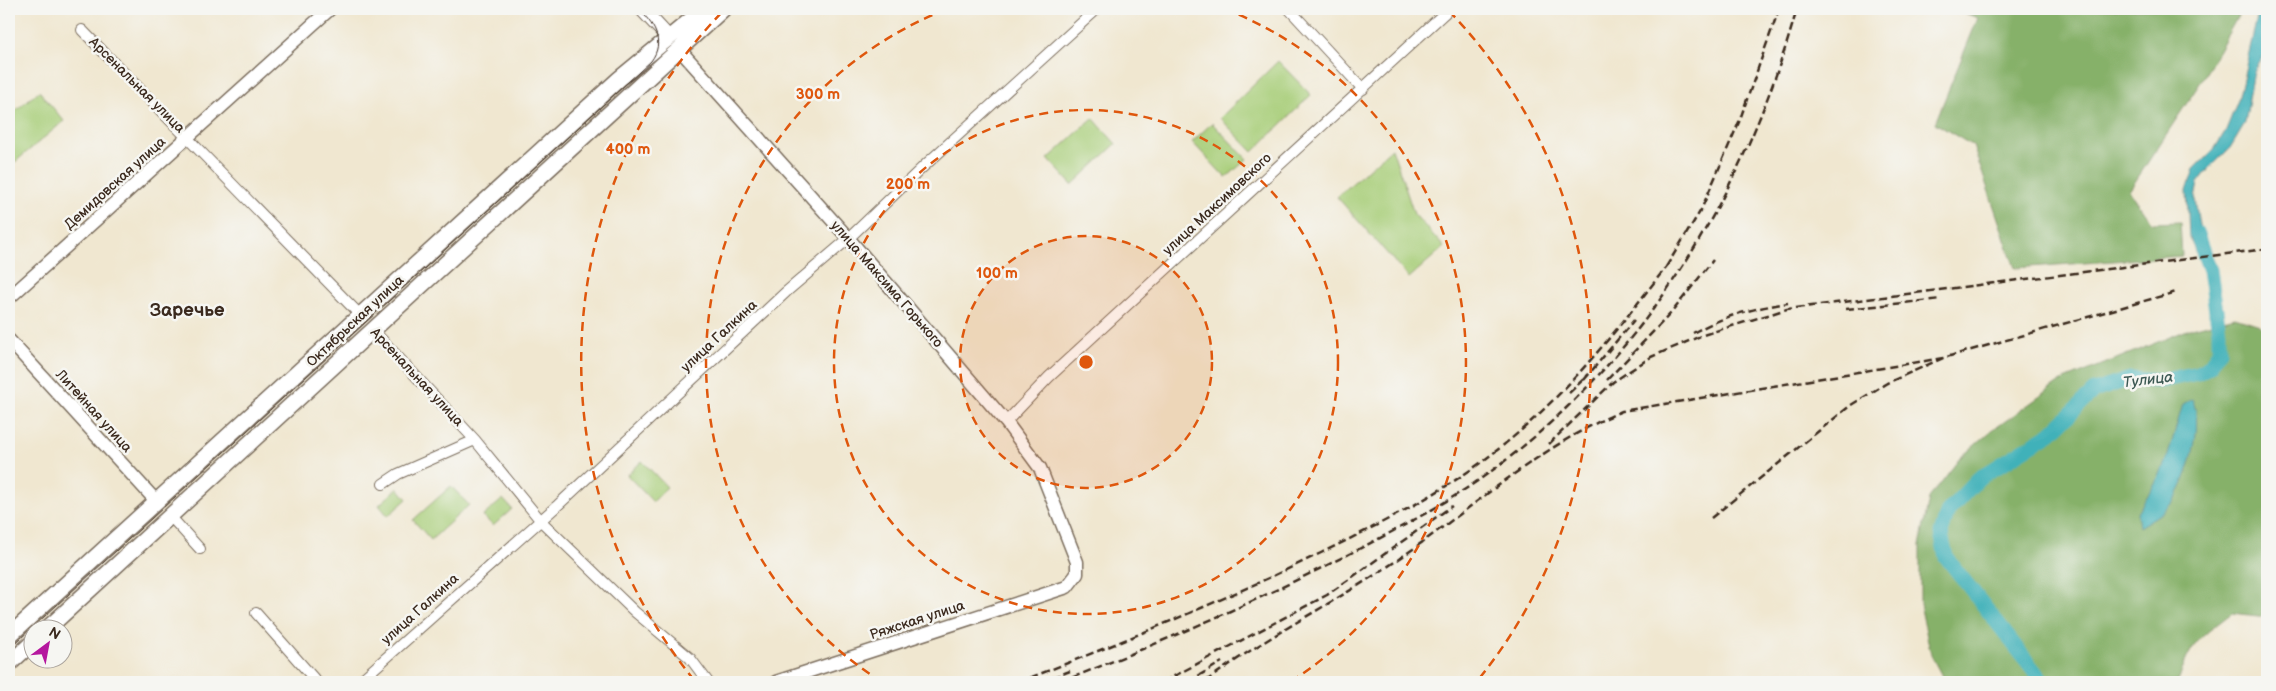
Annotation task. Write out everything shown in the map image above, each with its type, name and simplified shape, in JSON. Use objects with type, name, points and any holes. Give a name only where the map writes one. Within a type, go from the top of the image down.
[{"type":"main road","name":"улица Максима Горького","points":[[642,9],[674,44]]},
{"type":"main road","name":"Октябрьская улица","points":[[59,618],[373,330],[674,44],[704,9]]},
{"type":"main road","name":"Октябрьская улица","points":[[9,636],[611,86],[723,9]]},
{"type":"main road","name":"Арсенальная улица","points":[[361,316],[373,330]]},
{"type":"main road","points":[[157,502],[170,516]]},
{"type":"main road","points":[[9,664],[22,652]]},
{"type":"street","name":"Демидовская улица","points":[[9,298],[330,9]]},
{"type":"street","name":"улица Галкина","points":[[359,682],[541,521],[786,292],[848,239],[923,167],[1097,9]]},
{"type":"street","points":[[1289,9],[1363,89]]},
{"type":"street","name":"улица Максимовского","points":[[1006,422],[1049,377],[1449,9]]},
{"type":"street","name":"Арсенальная улица","points":[[82,30],[361,316]]},
{"type":"street","name":"улица Максима Горького","points":[[674,44],[848,239],[1006,422],[1040,468],[1077,562],[1077,574],[1067,587]]},
{"type":"street","name":"Арсенальная улица","points":[[373,330],[476,440],[541,521],[606,585],[690,658],[708,682]]},
{"type":"street","name":"Литейная улица","points":[[9,340],[157,502]]},
{"type":"street","points":[[383,484],[398,474],[476,440]]},
{"type":"street","points":[[170,516],[200,549]]},
{"type":"street","name":"Ряжская улица","points":[[776,682],[1067,587]]},
{"type":"street","points":[[256,613],[317,682]]},
{"type":"green space","points":[[1953,9],[2242,9],[2202,80],[2129,191],[2152,223],[2180,222],[2182,256],[2015,268],[1973,146],[1935,123],[1978,18]]},
{"type":"green space","points":[[1278,61],[1311,95],[1253,152],[1220,118]]},
{"type":"green space","points":[[39,91],[64,121],[9,167],[9,116]]},
{"type":"green space","points":[[1093,118],[1116,144],[1072,185],[1048,159]]},
{"type":"green space","points":[[1212,123],[1247,159],[1226,178],[1192,142]]},
{"type":"green space","points":[[1392,148],[1414,214],[1444,247],[1409,278],[1337,197]]},
{"type":"green space","points":[[2235,317],[2260,325],[2267,332],[2267,617],[2232,613],[2204,635],[2192,649],[2178,682],[1945,682],[1931,655],[1920,604],[1920,546],[1929,498],[1960,458],[1990,432],[2060,382],[2192,328]]},
{"type":"green space","points":[[642,461],[667,487],[653,502],[627,475]]},
{"type":"green space","points":[[451,486],[469,505],[431,540],[413,520]]},
{"type":"green space","points":[[398,488],[407,499],[388,516],[379,505]]},
{"type":"green space","points":[[503,499],[512,509],[493,526],[483,516]]},
{"type":"water","points":[[2259,9],[2267,9],[2267,50],[2254,71],[2245,123],[2230,148],[2198,183],[2195,199],[2199,225],[2208,252],[2196,253],[2189,237],[2187,190],[2194,169],[2215,148],[2226,130],[2238,100]]},
{"type":"water","points":[[2192,399],[2196,410],[2196,437],[2189,468],[2183,483],[2167,508],[2139,527],[2137,513],[2158,479],[2168,455],[2183,404]]},
{"type":"waterway","name":"Тулица","points":[[2043,682],[1946,557],[1941,533],[1948,511],[1979,478],[2051,433],[2094,391],[2130,379],[2160,381],[2198,373],[2210,366],[2219,351],[2219,331],[2210,270],[2196,233]]},
{"type":"tram line","points":[[9,649],[651,61],[657,47],[656,33],[639,9]]},
{"type":"railway","points":[[1666,267],[1701,210],[1739,122],[1779,9]]},
{"type":"railway","points":[[1061,682],[1172,637],[1245,604],[1393,531],[1432,510],[1470,486],[1506,460],[1559,415],[1606,366],[1649,314],[1688,258],[1722,199],[1751,138],[1776,75],[1797,9]]},
{"type":"railway","points":[[1549,444],[1613,382],[1651,357],[1703,335],[1787,309],[2267,249]]},
{"type":"railway","points":[[1607,380],[1672,312],[1713,260]]},
{"type":"railway","points":[[1019,682],[1171,621],[1284,571],[1389,519],[1455,480],[1521,431],[1567,386],[1610,338],[1670,262]]},
{"type":"railway","points":[[1711,518],[1851,405],[1887,383],[1943,358],[2176,292]]},
{"type":"railway","points":[[1846,309],[1941,299]]},
{"type":"railway","points":[[1693,333],[1739,314],[1763,307],[1788,303]]},
{"type":"railway","points":[[1584,380],[1634,320]]},
{"type":"railway","points":[[1205,682],[1272,637],[1387,567],[1530,463],[1590,426],[1622,411],[1943,358]]},
{"type":"railway","points":[[1569,393],[1589,374]]},
{"type":"railway","points":[[1163,682],[1327,595],[1452,506]]},
{"type":"railway","points":[[1188,682],[1222,662]]},
{"type":"railway","points":[[1041,682],[1070,671]]},
{"type":"district","name":"Заречье","points":[[187,310]]}]
